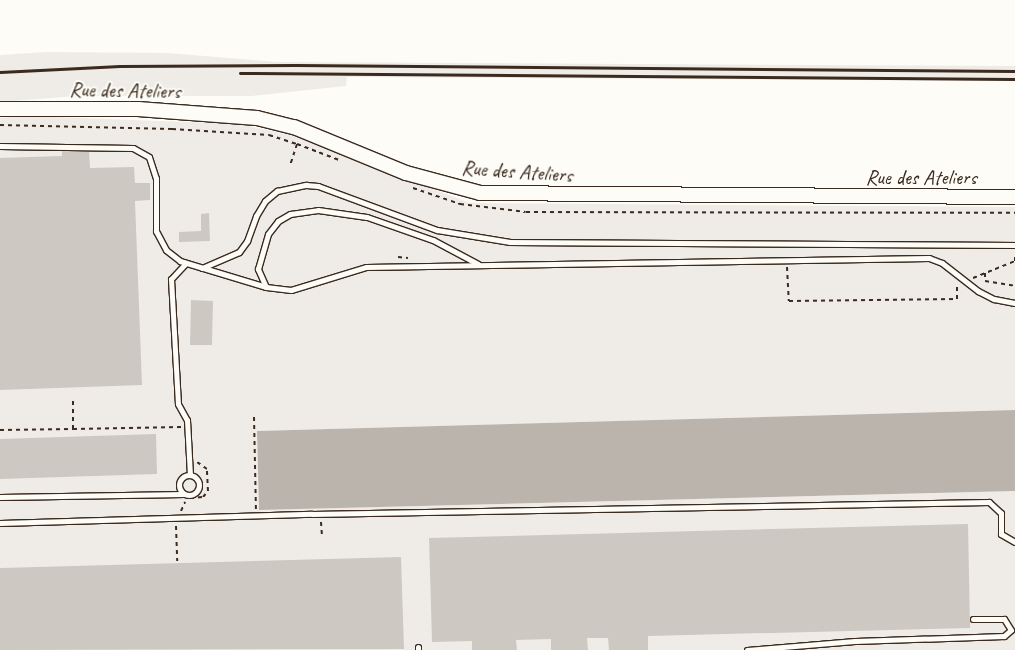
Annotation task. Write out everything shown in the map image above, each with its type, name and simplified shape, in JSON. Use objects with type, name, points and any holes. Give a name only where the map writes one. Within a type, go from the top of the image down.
[{"type":"street","name":"Rue des Ateliers","points":[[0,109],[138,109],[257,118],[294,127],[406,173],[480,193],[1015,197]]},
{"type":"lane","points":[[0,146],[133,148],[149,157],[156,178],[156,231],[166,250],[186,263],[266,287],[291,290],[366,267],[929,258],[942,263],[994,300],[1015,303]]},
{"type":"lane","points":[[202,268],[239,252],[248,241],[256,216],[265,201],[277,191],[306,185],[318,186],[437,230],[510,242],[1015,245]]},
{"type":"lane","points":[[266,287],[258,269],[268,234],[278,221],[290,214],[318,210],[368,217],[433,240],[479,265]]},
{"type":"lane","points":[[186,263],[171,279],[178,404],[187,427],[190,475]]},
{"type":"lane","points":[[184,494],[179,482],[190,475]]},
{"type":"lane","points":[[0,497],[193,494],[198,490],[198,480],[190,475]]},
{"type":"lane","points":[[0,523],[256,516],[989,502],[1001,513],[1001,534],[1015,542]]},
{"type":"lane","points":[[747,650],[856,641],[1004,636],[1011,630],[1004,619],[973,619]]},
{"type":"path","points":[[0,125],[172,129],[269,135],[298,144],[290,166]]},
{"type":"path","points":[[398,257],[417,259]]},
{"type":"path","points":[[784,259],[789,301],[957,298],[957,285],[1015,261]]},
{"type":"path","points":[[985,273],[985,281],[1015,286]]},
{"type":"path","points":[[73,397],[73,429]]},
{"type":"path","points":[[254,417],[256,516]]},
{"type":"path","points":[[0,430],[187,427]]},
{"type":"path","points":[[181,518],[181,506],[188,498],[203,497],[208,492],[207,469],[197,462],[193,454]]},
{"type":"path","points":[[176,526],[177,561]]},
{"type":"shaded area","points":[[47,52],[168,53],[277,62],[1015,66],[1015,81],[347,77],[346,86],[252,96],[77,96],[0,102],[0,55]]},
{"type":"shaded area","points":[[27,116],[239,124],[290,135],[470,203],[1015,207],[1015,410],[257,431],[259,510],[1015,491],[1015,650],[0,650],[0,118]]},
{"type":"shaded area","points":[[1015,410],[1015,491],[259,510],[257,431]]},
{"type":"building","points":[[62,151],[89,152],[90,168],[134,167],[135,183],[150,183],[150,200],[135,201],[142,385],[0,390],[0,158],[62,156]]},
{"type":"building","points":[[209,213],[210,241],[179,242],[179,232],[201,231],[201,214]]},
{"type":"building","points":[[191,300],[213,301],[212,345],[190,345]]},
{"type":"building","points":[[156,434],[157,474],[0,479],[0,439]]},
{"type":"building","points":[[968,524],[970,628],[648,636],[648,650],[609,650],[608,638],[587,638],[588,650],[551,650],[551,639],[516,640],[517,650],[472,650],[472,641],[432,642],[429,538]]},
{"type":"building","points":[[401,557],[404,649],[0,650],[0,568]]},
{"type":"railway","points":[[0,72],[120,66],[295,65],[1015,71]]},
{"type":"railway","points":[[240,73],[1015,79]]}]
